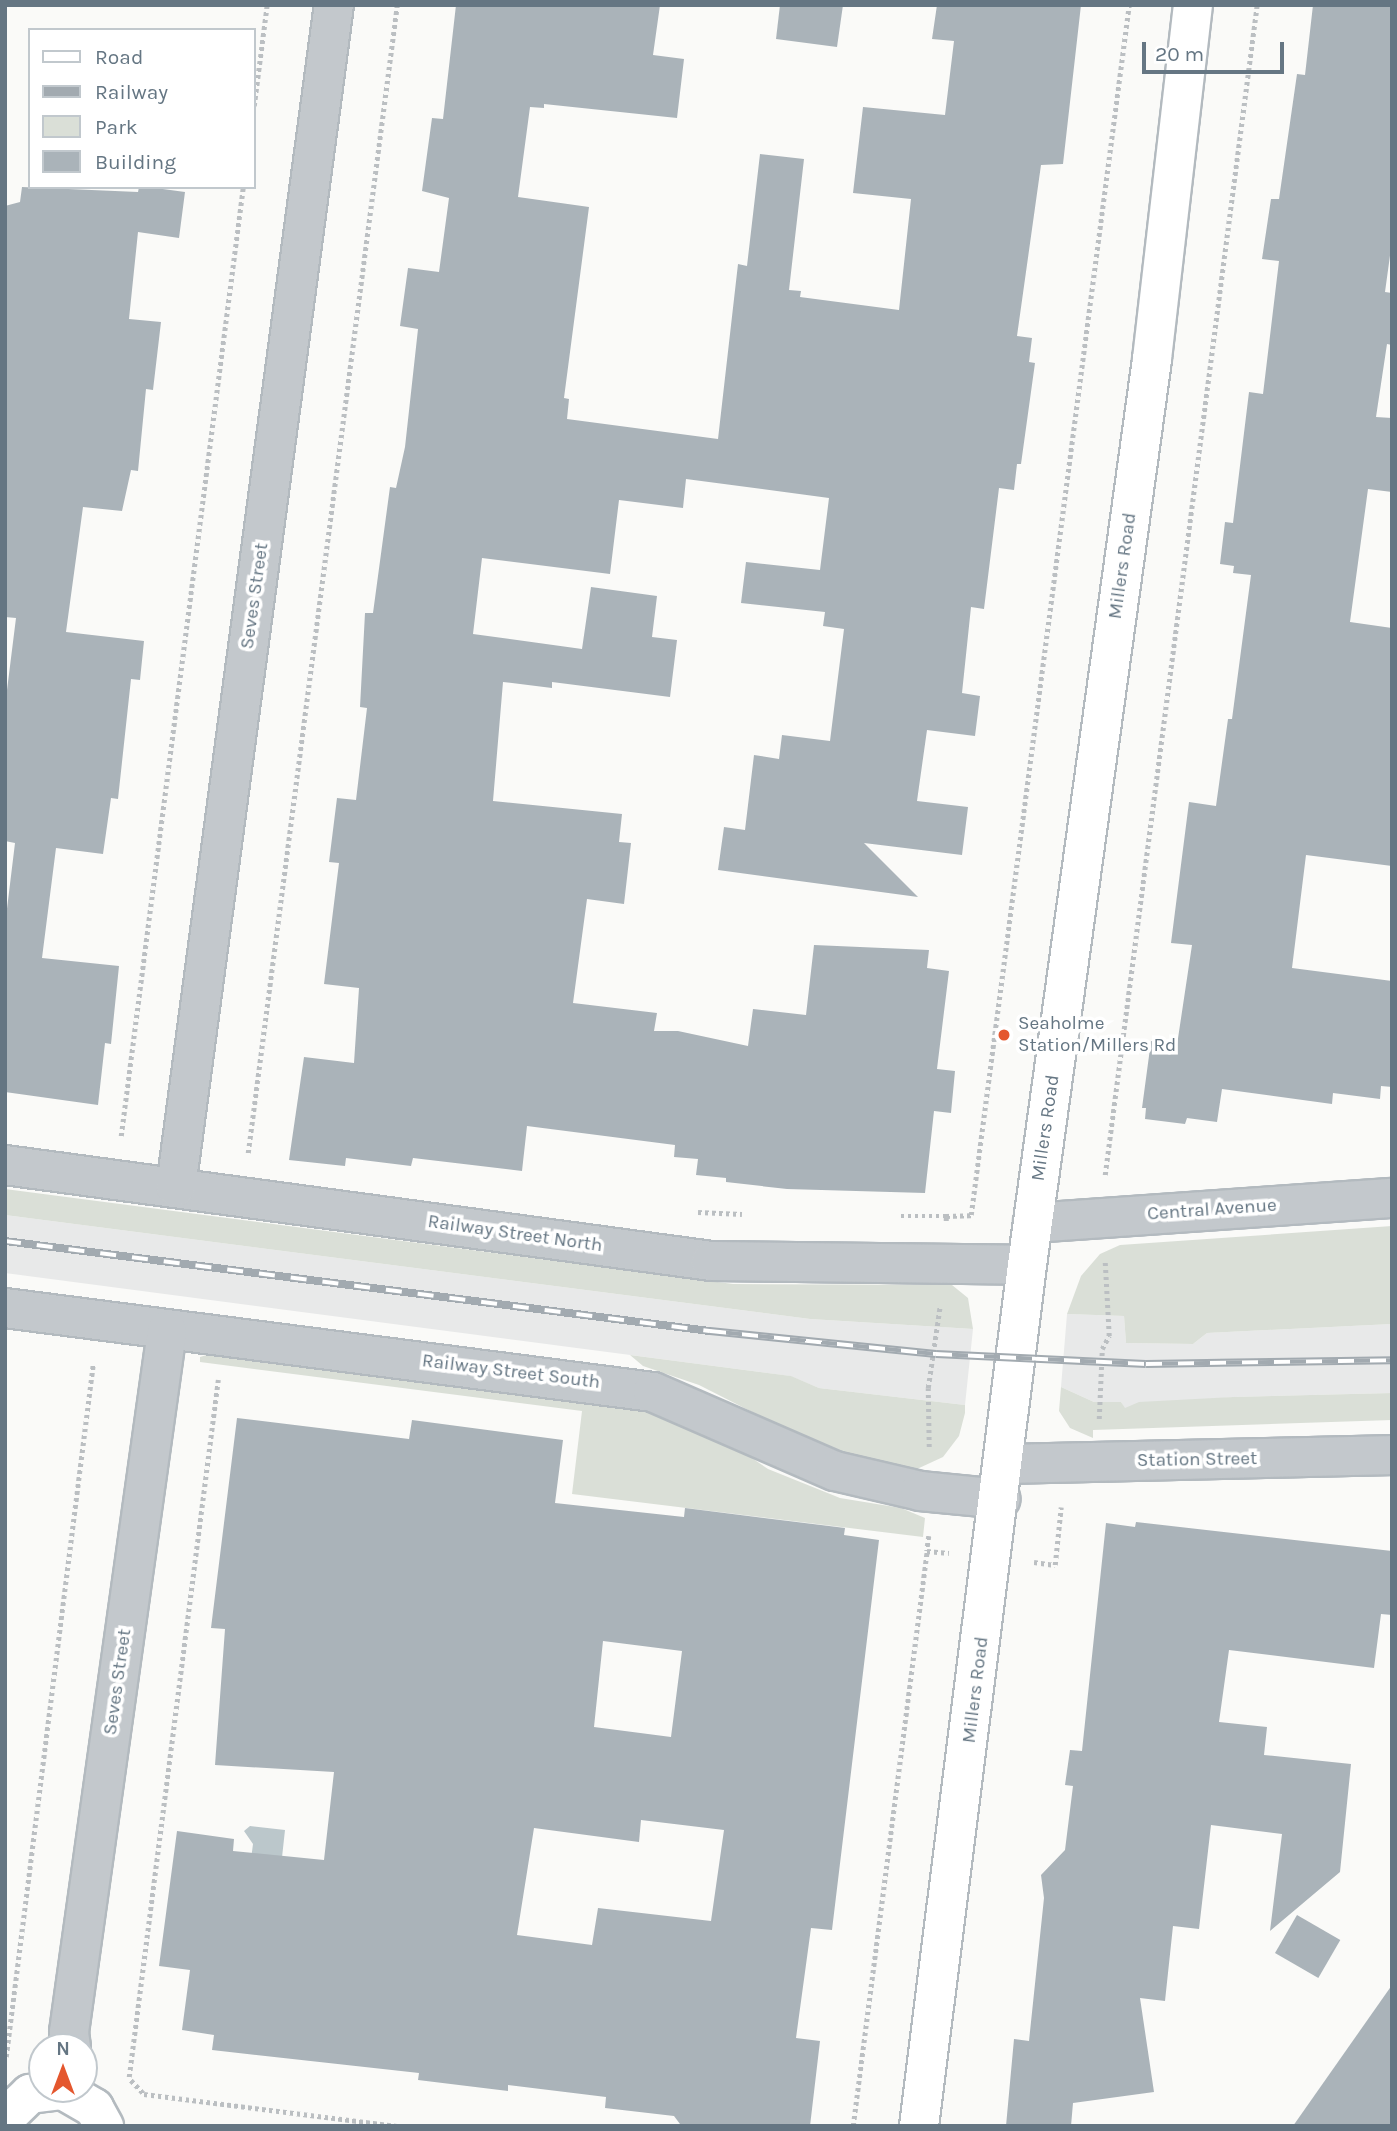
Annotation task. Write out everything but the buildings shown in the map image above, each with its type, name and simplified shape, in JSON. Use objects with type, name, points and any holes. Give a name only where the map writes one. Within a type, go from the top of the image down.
[{"type":"main road","name":"Millers Road","points":[[919,2126],[993,1557],[1027,1265],[1152,359],[1193,5]]},
{"type":"street","name":"Seves Street","points":[[176,1187],[334,5]]},
{"type":"street","name":"Railway Street North","points":[[5,1165],[711,1261],[1027,1265]]},
{"type":"street","name":"Central Avenue","points":[[1033,1223],[1392,1198]]},
{"type":"street","name":"Railway Street South","points":[[5,1308],[165,1346],[570,1378],[653,1392],[802,1460],[877,1483],[933,1493],[1002,1482]]},
{"type":"street","name":"Seves Street","points":[[68,2033],[165,1346]]},
{"type":"street","name":"Station Street","points":[[1002,1482],[1392,1455]]},
{"type":"path","points":[[256,90],[267,5]]},
{"type":"path","points":[[248,1156],[397,5]]},
{"type":"path","points":[[933,1493],[928,1388],[936,1354],[946,1216],[971,1215],[1129,5]]},
{"type":"path","points":[[1105,1176],[1258,5]]},
{"type":"path","points":[[120,1140],[243,189]]},
{"type":"path","points":[[165,1346],[219,1369],[129,2077],[144,2094],[398,2126]]},
{"type":"path","points":[[5,2061],[94,1352]]},
{"type":"path","points":[[927,1551],[1055,1565],[1061,1507],[1073,1507]]},
{"type":"path","points":[[853,2126],[929,1533],[916,1532]]},
{"type":"shaded area","points":[[5,1215],[810,1319],[973,1329],[965,1405],[819,1388],[790,1376],[5,1273]]},
{"type":"shaded area","points":[[1067,1314],[1124,1316],[1126,1343],[1193,1344],[1207,1333],[1392,1324],[1392,1393],[1233,1397],[1134,1408],[1124,1408],[1121,1402],[1094,1402],[1061,1387]]},
{"type":"shaded area","points":[[250,1826],[285,1830],[278,1894],[247,1890],[253,1844],[244,1831]]},
{"type":"green space","points":[[5,1189],[733,1284],[952,1285],[968,1298],[973,1329],[810,1319],[5,1215]]},
{"type":"green space","points":[[1392,1226],[1392,1324],[1207,1333],[1193,1344],[1126,1343],[1124,1316],[1067,1314],[1081,1276],[1100,1254],[1120,1245]]},
{"type":"green space","points":[[227,1349],[642,1407],[731,1444],[768,1469],[840,1498],[901,1508],[925,1518],[923,1537],[572,1494],[582,1411],[200,1362],[200,1357]]},
{"type":"green space","points":[[630,1355],[791,1376],[819,1388],[965,1405],[965,1413],[959,1436],[943,1457],[917,1469],[823,1448],[699,1385],[643,1366]]},
{"type":"green space","points":[[1061,1387],[1094,1402],[1121,1402],[1125,1408],[1139,1402],[1392,1393],[1392,1420],[1093,1430],[1093,1438],[1070,1428],[1059,1411]]},
{"type":"railway","points":[[5,1241],[710,1331],[936,1354],[1146,1364],[1392,1360]]},
{"type":"place","name":"Seaholme Station/Millers Rd","points":[[1004,1035]]}]
